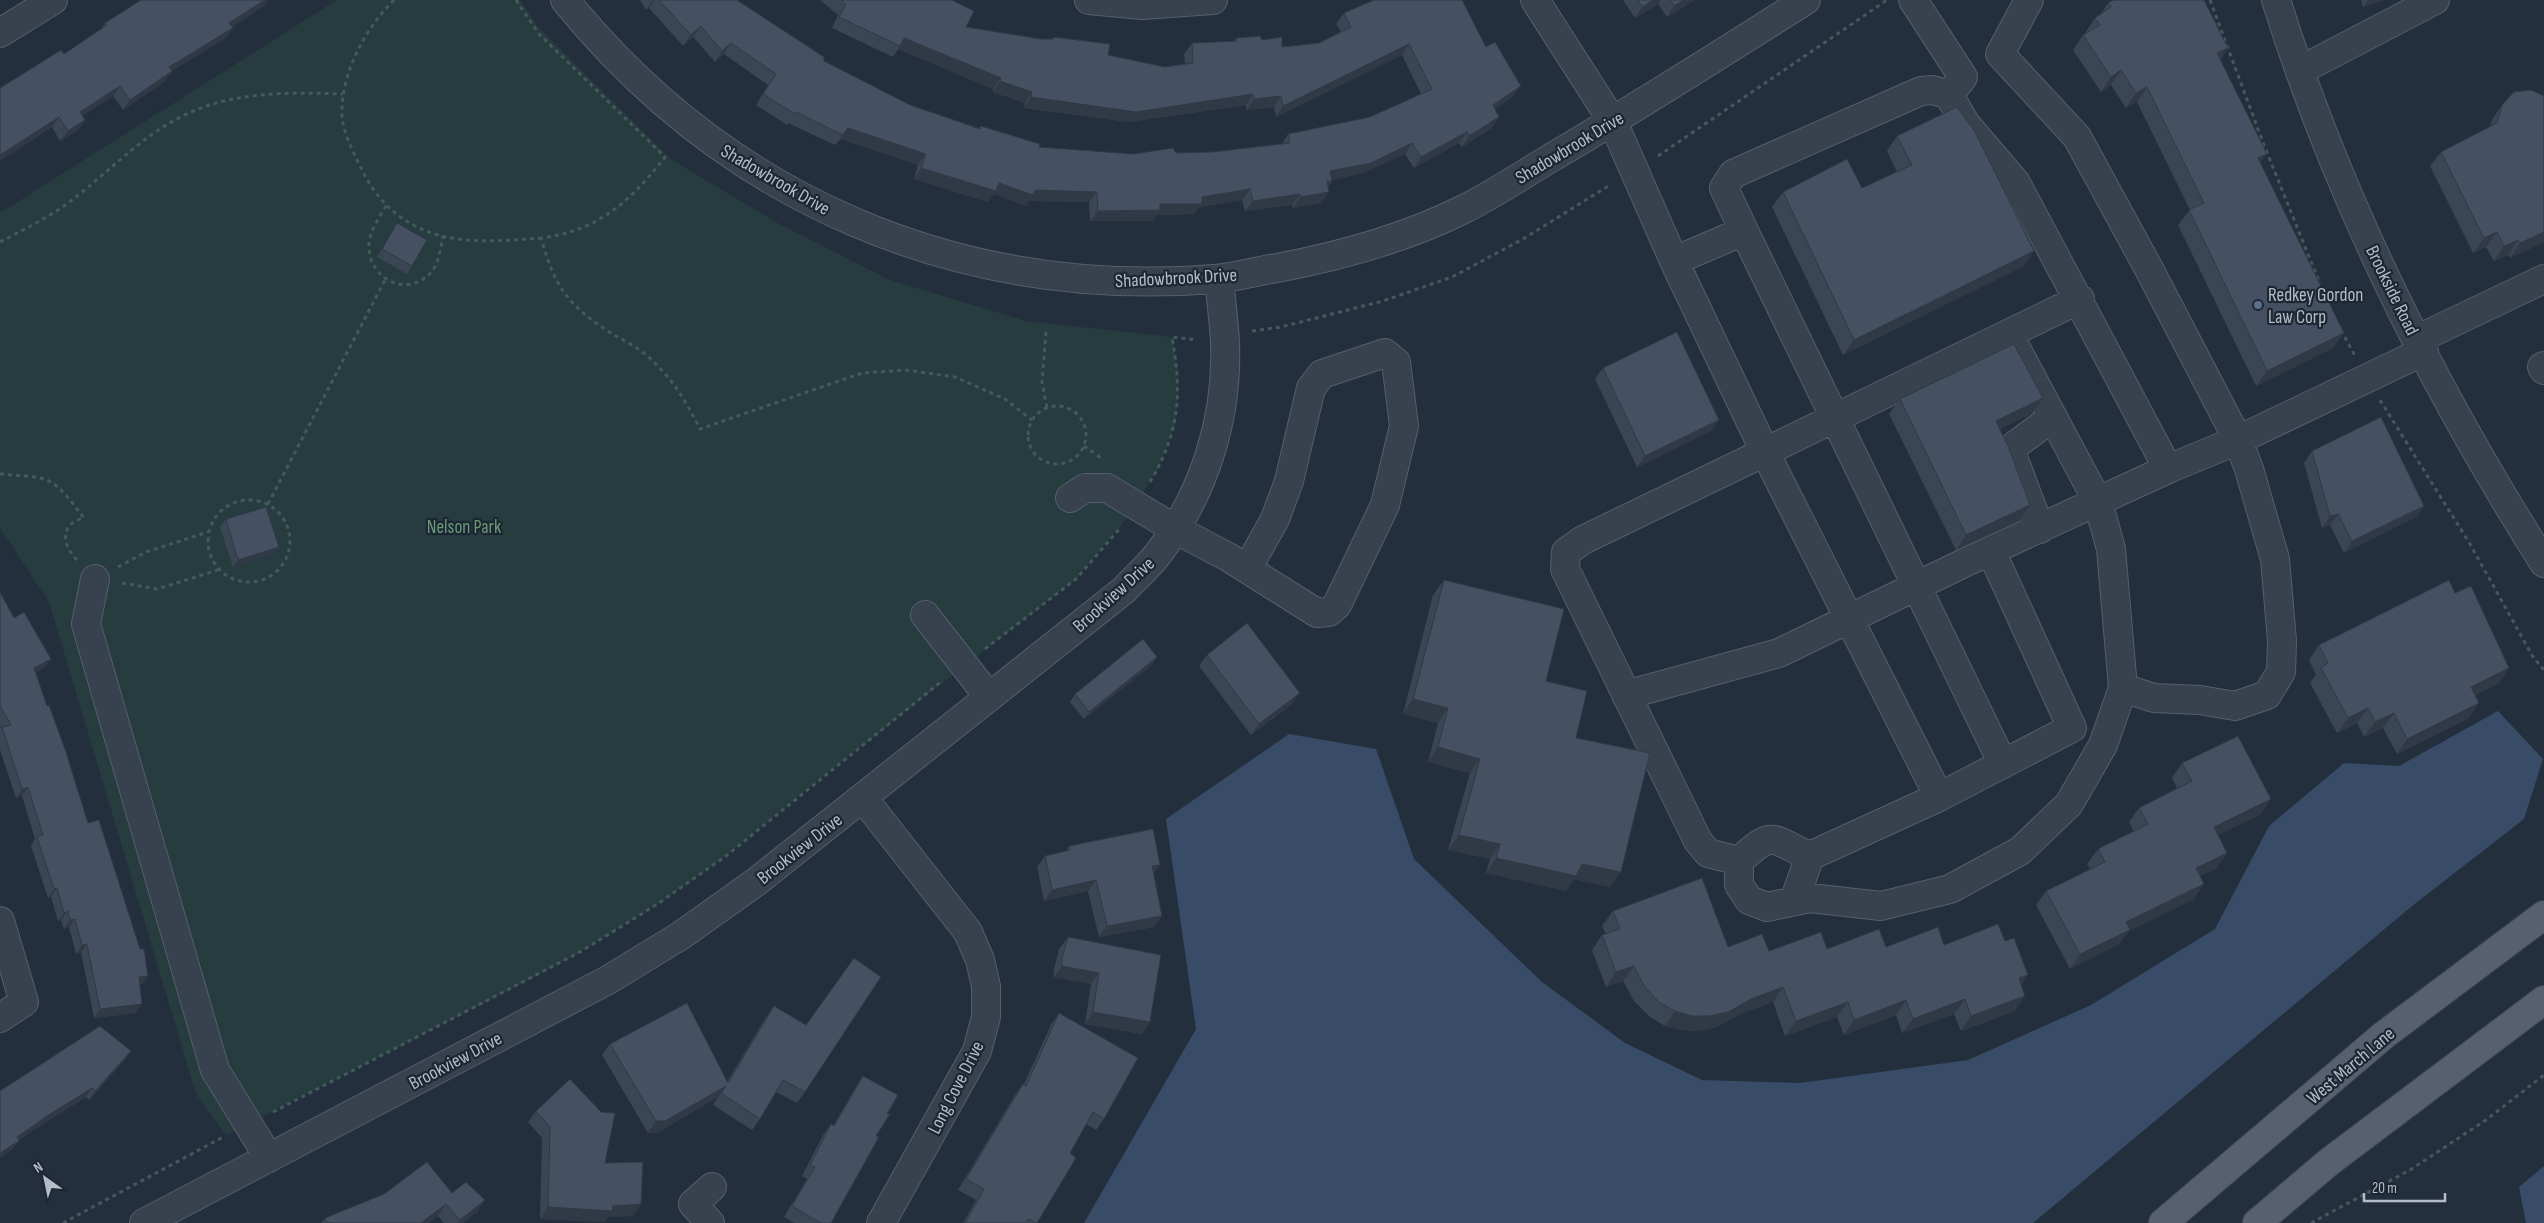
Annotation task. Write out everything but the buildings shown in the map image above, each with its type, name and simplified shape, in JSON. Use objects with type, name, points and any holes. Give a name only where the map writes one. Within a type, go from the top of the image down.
[{"type":"main road","name":"West March Lane","points":[[2163,1223],[2384,1035],[2544,915]]},
{"type":"main road","points":[[2257,1223],[2330,1162],[2544,1000]]},
{"type":"street","points":[[0,33],[53,0]]},
{"type":"street","name":"Shadowbrook Drive","points":[[565,0],[595,37],[644,87],[699,133],[758,173],[799,196],[877,232],[992,266],[1062,278],[1137,282],[1219,278],[1327,258],[1395,238],[1464,209],[1612,122],[1806,0]]},
{"type":"street","points":[[1089,0],[1142,5],[1213,0]]},
{"type":"street","points":[[1535,0],[1612,122],[1674,262],[1765,452],[1939,797]]},
{"type":"street","points":[[1913,0],[1956,86],[1965,123],[2016,183],[2080,299],[2168,469]]},
{"type":"street","points":[[2003,764],[1724,188],[1733,174],[1921,91],[1956,86],[2000,54],[2029,0]]},
{"type":"street","name":"Brookside Road","points":[[2276,0],[2322,128],[2370,246],[2466,434],[2544,563]]},
{"type":"street","points":[[2301,70],[2435,0]]},
{"type":"street","points":[[2000,54],[2077,137],[2150,269],[2238,440],[2249,469],[2274,559],[2282,641],[2281,672],[2267,695],[2235,706],[2200,700],[2154,698],[2123,688]]},
{"type":"street","points":[[1674,262],[1744,231]]},
{"type":"street","name":"Brookview Drive","points":[[144,1223],[608,980],[680,936],[756,882],[1124,590],[1157,555],[1175,529],[1202,478],[1216,437],[1224,388],[1225,344],[1219,278]]},
{"type":"street","points":[[1626,695],[1779,653],[1991,551],[2168,469],[2238,440],[2368,377],[2421,345],[2544,279]]},
{"type":"street","points":[[1739,861],[1708,853],[1698,841],[1565,569],[1566,552],[1583,540],[2080,299]]},
{"type":"street","points":[[1810,856],[1779,839],[1762,840],[1739,861],[1739,884],[1749,900],[1767,907],[1810,898],[1881,906],[1950,890],[2020,852],[2069,804],[2103,745],[2123,688],[2111,549],[2098,502],[2008,334]]},
{"type":"street","points":[[1070,498],[1085,488],[1108,488],[1175,529],[1247,569],[1317,613],[1329,612],[1337,605],[1385,506],[1404,426],[1396,362],[1385,353],[1322,374],[1311,388],[1289,482],[1275,519],[1247,569]]},
{"type":"street","points":[[2544,366],[2542,367],[2544,370]]},
{"type":"street","points":[[2040,529],[2010,449],[2053,417]]},
{"type":"street","points":[[1991,551],[2072,728]]},
{"type":"street","points":[[94,579],[86,624],[215,1070],[269,1158]]},
{"type":"street","points":[[925,615],[990,697]]},
{"type":"street","points":[[1794,901],[1810,856],[1939,797],[2072,728],[2110,726]]},
{"type":"street","name":"Long Cove Drive","points":[[863,798],[968,932],[980,960],[986,986],[986,1017],[978,1051],[881,1223]]},
{"type":"street","points":[[0,921],[24,1002],[0,1018]]},
{"type":"street","points":[[710,1223],[693,1204],[712,1188]]},
{"type":"path","points":[[394,0],[380,14],[355,54],[343,94],[342,120],[355,158],[372,191],[386,206],[417,227],[459,240],[488,242],[565,235],[597,221],[626,201],[665,157],[539,34],[516,0]]},
{"type":"path","points":[[63,1223],[247,1125],[550,969],[656,905],[726,856],[964,665],[1076,579],[1128,517],[1158,469],[1176,422],[1179,374],[1172,337],[1225,344],[1243,331],[1281,327],[1383,301],[1452,277],[1523,239],[1634,171],[1887,0]]},
{"type":"path","points":[[2210,0],[2264,145],[2320,286]]},
{"type":"path","points":[[0,242],[50,216],[140,144],[173,121],[200,109],[224,100],[259,94],[343,94]]},
{"type":"path","points":[[386,206],[372,230],[368,246],[371,260],[385,280],[395,284],[413,284],[427,277],[438,262],[443,236]]},
{"type":"path","points":[[540,238],[548,266],[561,291],[579,311],[645,354],[672,380],[700,429],[862,373],[906,370],[955,377],[1005,399],[1032,420]]},
{"type":"path","points":[[268,504],[385,280]]},
{"type":"path","points":[[2340,329],[2470,544],[2533,657],[2544,670]]},
{"type":"path","points":[[1046,332],[1042,382],[1047,408]]},
{"type":"path","points":[[1066,407],[1081,418],[1086,427],[1086,436],[1079,454],[1072,460],[1053,463],[1036,455],[1029,438],[1032,420],[1047,408],[1066,407]]},
{"type":"path","points":[[0,474],[49,479],[57,485],[84,518],[76,520],[66,530],[64,542],[67,550],[94,579],[156,589],[218,570]]},
{"type":"path","points":[[256,500],[268,504],[278,512],[286,523],[290,535],[290,548],[285,561],[277,571],[266,578],[254,582],[241,582],[228,577],[218,570],[211,558],[207,545],[208,532],[213,520],[231,503],[256,500]]},
{"type":"path","points":[[94,579],[146,552],[208,532]]},
{"type":"path","points":[[2311,1223],[2410,1170],[2486,1120],[2544,1075]]},
{"type":"green space","name":"Nelson Park","points":[[337,0],[520,0],[537,26],[672,160],[783,226],[890,280],[1025,321],[1172,337],[1179,374],[1176,422],[1158,469],[1128,517],[1076,579],[817,781],[726,856],[656,905],[580,952],[226,1135],[196,1094],[49,602],[0,528],[0,213]]},
{"type":"water","points":[[2498,711],[2543,759],[2524,819],[2412,906],[2033,1223],[1084,1223],[1196,1029],[1166,819],[1289,734],[1376,749],[1414,859],[1542,982],[1625,1043],[1702,1080],[1800,1083],[1968,1060],[2091,1005],[2215,929],[2269,826],[2344,763],[2399,766]]},
{"type":"water","points":[[2544,1166],[2544,1223],[2526,1223],[2519,1187]]},
{"type":"place","name":"Redkey Gordon Law Corp","points":[[2258,305]]}]
